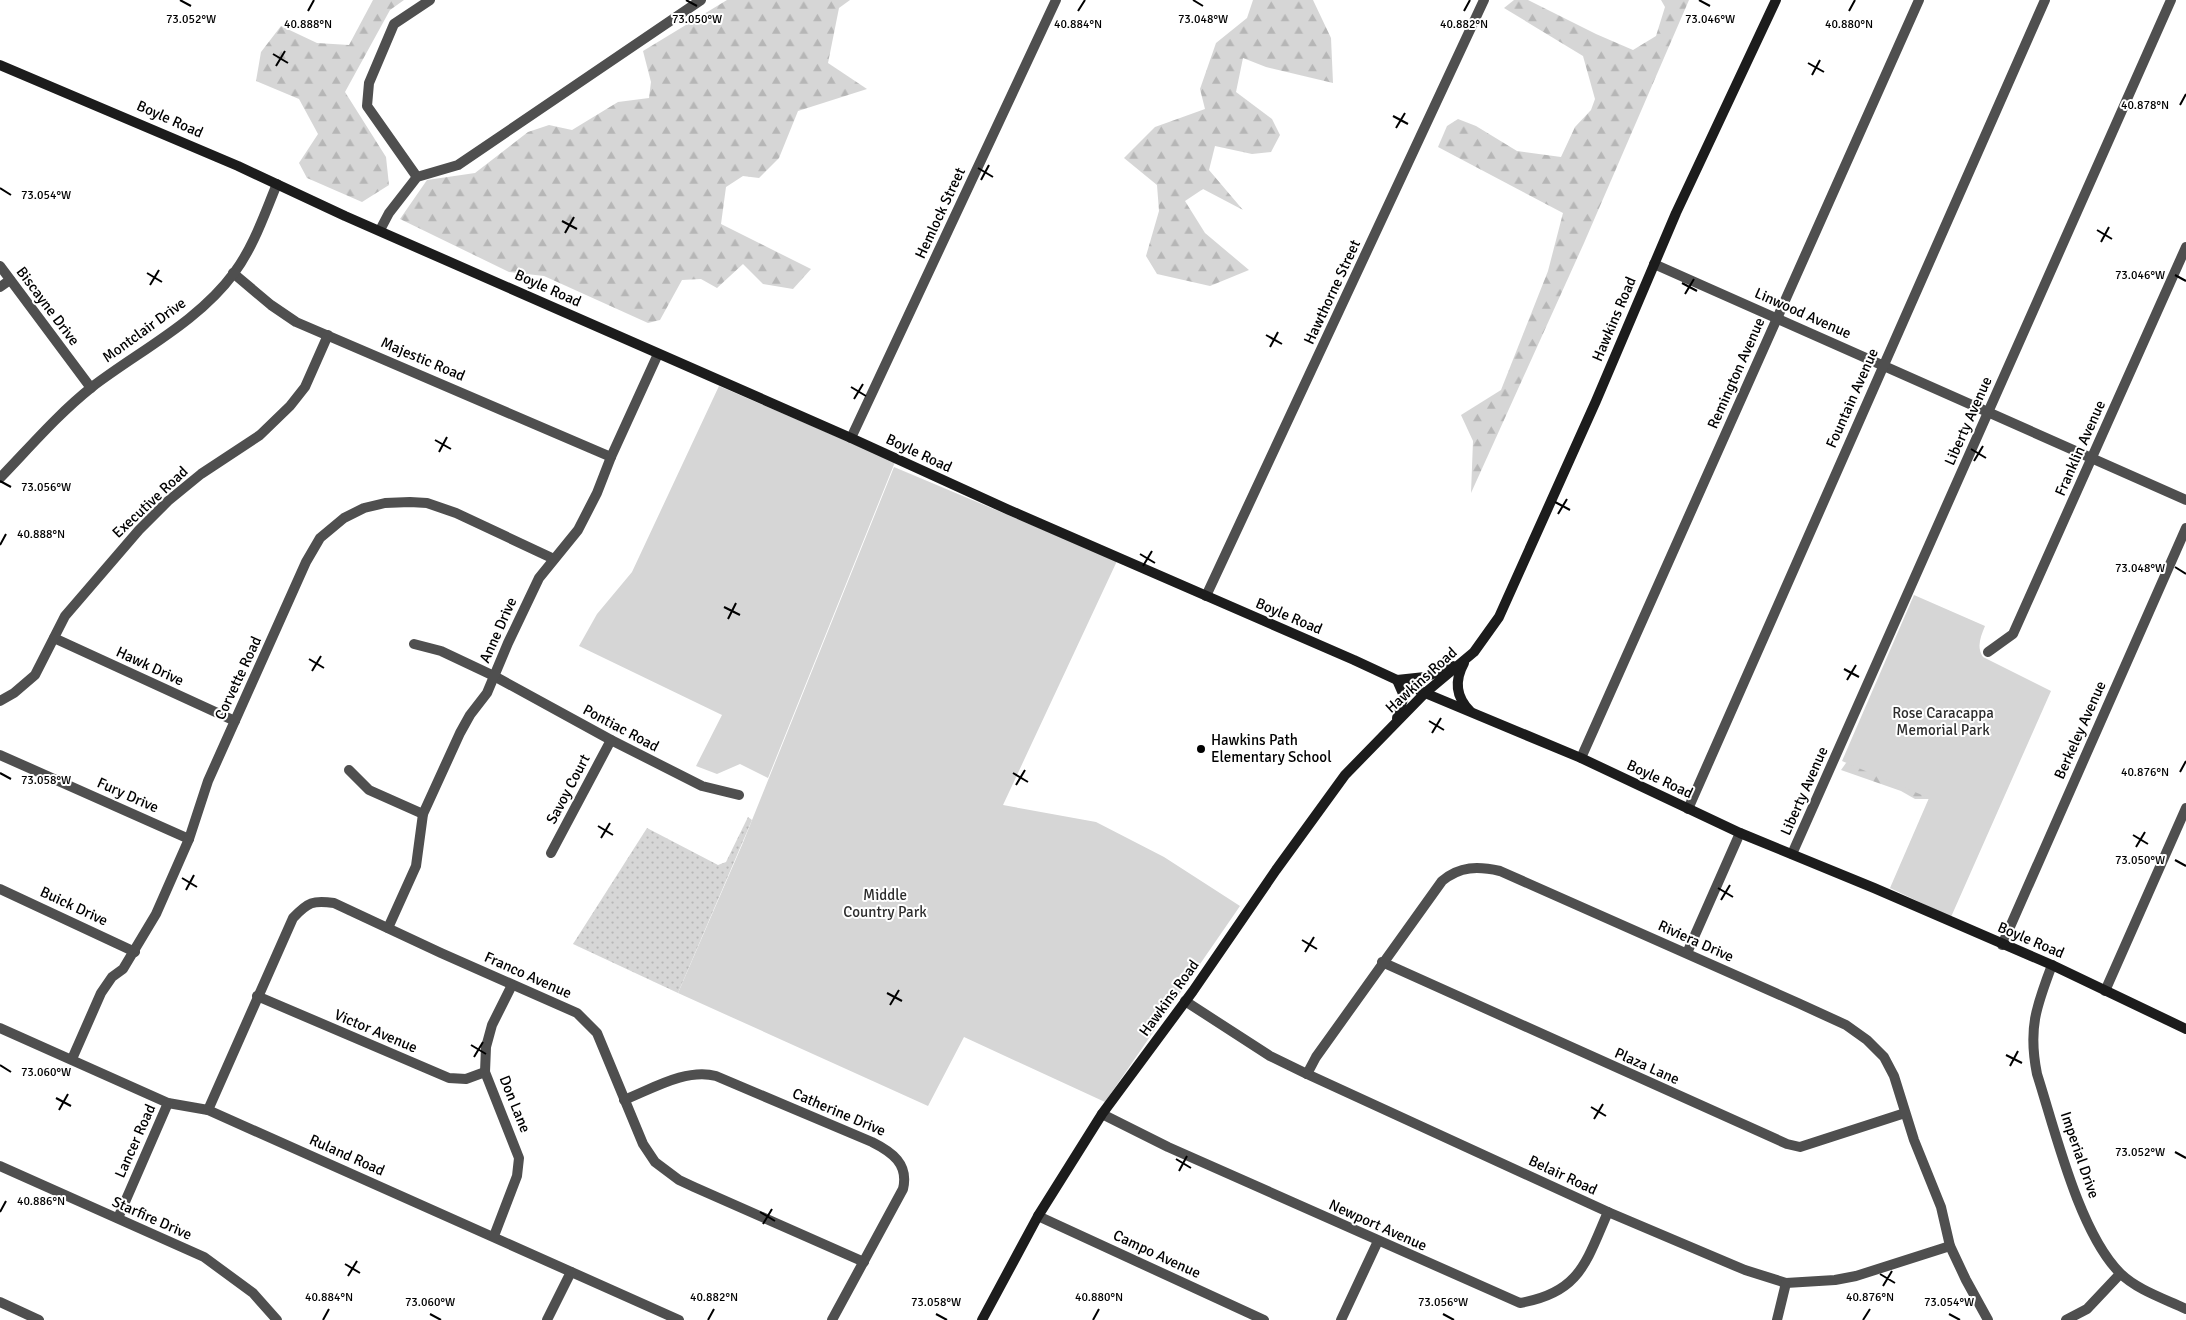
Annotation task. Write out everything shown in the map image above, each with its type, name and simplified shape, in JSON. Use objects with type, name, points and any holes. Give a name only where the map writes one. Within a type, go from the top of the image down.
[{"type":"street","points":[[417,177],[367,106],[369,83],[394,24],[430,0]]},
{"type":"street","points":[[380,230],[389,213],[417,177],[458,165],[701,0]]},
{"type":"street","name":"Hemlock Street","points":[[851,438],[1056,0]]},
{"type":"street","name":"Hawthorne Street","points":[[1206,596],[1484,0]]},
{"type":"street","name":"Hawkins Road","points":[[982,1320],[1038,1216],[1102,1114],[1185,1001],[1345,774],[1425,693],[1465,661],[1486,637],[1499,617],[1596,401],[1654,264],[1776,0]]},
{"type":"street","name":"Remington Avenue","points":[[1581,758],[1920,0]]},
{"type":"street","name":"Fountain Avenue","points":[[1688,809],[2045,0]]},
{"type":"street","name":"Liberty Avenue","points":[[1792,854],[2171,0]]},
{"type":"street","name":"Boyle Road","points":[[0,65],[118,113],[1009,510],[1425,693],[1581,758],[1740,833],[2052,965],[2186,1028]]},
{"type":"street","name":"Montclair Drive","points":[[0,478],[64,411],[91,388],[210,300],[233,273],[252,245],[277,184]]},
{"type":"street","name":"Franklin Avenue","points":[[1988,652],[2013,634],[2186,246]]},
{"type":"street","name":"Linwood Avenue","points":[[1654,264],[2186,500]]},
{"type":"street","name":"Biscayne Drive","points":[[0,266],[91,388]]},
{"type":"street","name":"Majestic Road","points":[[233,273],[271,305],[296,322],[611,456]]},
{"type":"street","points":[[0,287],[10,280]]},
{"type":"street","name":"Executive Road","points":[[0,701],[14,693],[35,675],[65,616],[139,530],[168,501],[202,474],[260,435],[290,406],[305,387],[328,335]]},
{"type":"street","name":"Anne Drive","points":[[388,928],[416,866],[423,814],[460,733],[470,715],[487,693],[532,590],[578,530],[597,493],[611,456],[658,354]]},
{"type":"street","name":"Corvette Road","points":[[72,1059],[101,993],[112,977],[123,969],[135,952],[156,914],[189,839],[208,782],[306,562],[320,538],[344,518],[364,508],[385,503],[428,503],[456,513],[554,559]]},
{"type":"street","name":"Berkeley Avenue","points":[[2002,944],[2186,528]]},
{"type":"street","name":"Hawk Drive","points":[[54,638],[235,721]]},
{"type":"street","name":"Pontiac Road","points":[[414,644],[441,651],[494,676],[611,740],[702,786],[739,795]]},
{"type":"street","points":[[1394,724],[1401,710],[1404,696],[1397,680],[1425,677],[1465,661]]},
{"type":"street","points":[[1465,661],[1459,671],[1458,694],[1470,712]]},
{"type":"street","name":"Savoy Court","points":[[551,853],[611,740]]},
{"type":"street","name":"Fury Drive","points":[[0,755],[189,839]]},
{"type":"street","points":[[349,770],[369,790],[423,814]]},
{"type":"street","points":[[2105,991],[2186,808]]},
{"type":"street","points":[[1688,953],[1740,833]]},
{"type":"street","name":"Riviera Drive","points":[[1307,1074],[1382,962],[1442,881],[1451,874],[1473,867],[1500,871],[1688,953],[1846,1025],[1867,1040],[1884,1057],[1894,1076],[1905,1113],[1941,1207],[1950,1246],[1988,1320]]},
{"type":"street","name":"Buick Drive","points":[[0,889],[135,952]]},
{"type":"street","name":"Franco Avenue","points":[[208,1110],[293,918],[303,907],[316,901],[334,904],[577,1013],[597,1033],[642,1144],[655,1162],[679,1180],[778,1226],[864,1262]]},
{"type":"street","name":"Plaza Lane","points":[[1382,962],[1787,1144],[1800,1147],[1905,1113]]},
{"type":"street","name":"Imperial Drive","points":[[2052,965],[2037,1002],[2032,1028],[2033,1054],[2078,1199],[2104,1253],[2120,1274],[2156,1295],[2186,1309]]},
{"type":"street","name":"Don Lane","points":[[494,1236],[517,1176],[519,1158],[485,1072],[486,1047],[492,1025],[512,985]]},
{"type":"street","name":"Victor Avenue","points":[[257,996],[449,1078],[466,1079],[485,1072]]},
{"type":"street","name":"Belair Road","points":[[1185,1001],[1270,1056],[1307,1074],[1608,1212],[1745,1270],[1786,1282],[1836,1280],[1856,1276],[1950,1246]]},
{"type":"street","name":"Ruland Road","points":[[0,1028],[168,1103],[208,1110],[679,1320]]},
{"type":"street","name":"Catherine Drive","points":[[624,1100],[690,1074],[702,1073],[741,1086],[887,1149],[899,1160],[905,1179],[903,1189],[832,1320]]},
{"type":"street","name":"Lancer Road","points":[[118,1218],[168,1103]]},
{"type":"street","name":"Newport Avenue","points":[[1102,1114],[1168,1147],[1520,1303],[1553,1294],[1568,1285],[1584,1265],[1608,1212]]},
{"type":"street","name":"Starfire Drive","points":[[0,1166],[204,1258],[253,1293],[277,1320]]},
{"type":"street","name":"Campo Avenue","points":[[1038,1216],[1264,1320]]},
{"type":"street","points":[[1341,1320],[1378,1241]]},
{"type":"street","points":[[547,1320],[571,1272]]},
{"type":"street","points":[[2066,1320],[2087,1309],[2120,1274]]},
{"type":"street","points":[[1777,1320],[1786,1282]]},
{"type":"street","points":[[0,1302],[39,1320]]},
{"type":"green space","points":[[373,0],[404,0],[390,10],[345,92],[386,157],[389,185],[362,202],[307,178],[299,163],[318,134],[299,99],[256,81],[261,52],[281,26],[317,43],[349,45]]},
{"type":"green space","points":[[727,0],[850,0],[839,8],[828,63],[867,89],[798,111],[779,158],[759,178],[743,176],[726,187],[721,224],[811,269],[793,289],[763,284],[743,264],[717,288],[701,279],[682,280],[660,320],[648,323],[544,276],[509,272],[400,219],[427,180],[475,173],[528,132],[549,125],[572,130],[618,102],[649,98],[651,82],[643,51]]},
{"type":"green space","points":[[1253,0],[1313,0],[1331,38],[1333,83],[1266,67],[1243,58],[1236,92],[1272,119],[1280,135],[1271,152],[1252,154],[1215,146],[1209,170],[1243,210],[1203,189],[1185,201],[1205,233],[1249,270],[1210,286],[1157,274],[1146,256],[1159,211],[1157,185],[1124,158],[1155,127],[1205,109],[1200,89],[1216,43],[1247,18]]},
{"type":"green space","points":[[1514,0],[1528,0],[1633,50],[1656,36],[1665,7],[1661,0],[1689,0],[1584,243],[1471,493],[1473,441],[1461,415],[1501,390],[1548,271],[1563,213],[1438,147],[1447,126],[1458,119],[1476,126],[1517,151],[1561,157],[1575,127],[1591,110],[1595,99],[1583,56],[1504,8]]},
{"type":"green space","points":[[719,386],[895,462],[768,778],[740,764],[717,774],[696,766],[722,715],[579,646],[597,614],[632,572]]},
{"type":"green space","name":"Middle Country Park","points":[[894,467],[1117,561],[1003,805],[1096,822],[1164,857],[1240,906],[1105,1102],[964,1037],[928,1106],[678,993],[742,845]]},
{"type":"green space","name":"Rose Caracappa Memorial Park","points":[[1914,595],[1985,626],[1980,645],[1983,657],[2051,691],[1951,917],[1890,888],[1929,798],[1842,761]]},
{"type":"green space","points":[[1853,760],[1933,799],[1915,799],[1901,791],[1841,770],[1846,763]]},
{"type":"green space","points":[[748,817],[752,820],[678,993],[573,944],[647,828],[718,865],[726,862]]},
{"type":"place","name":"Hawkins Path Elementary School","points":[[1201,749]]}]
